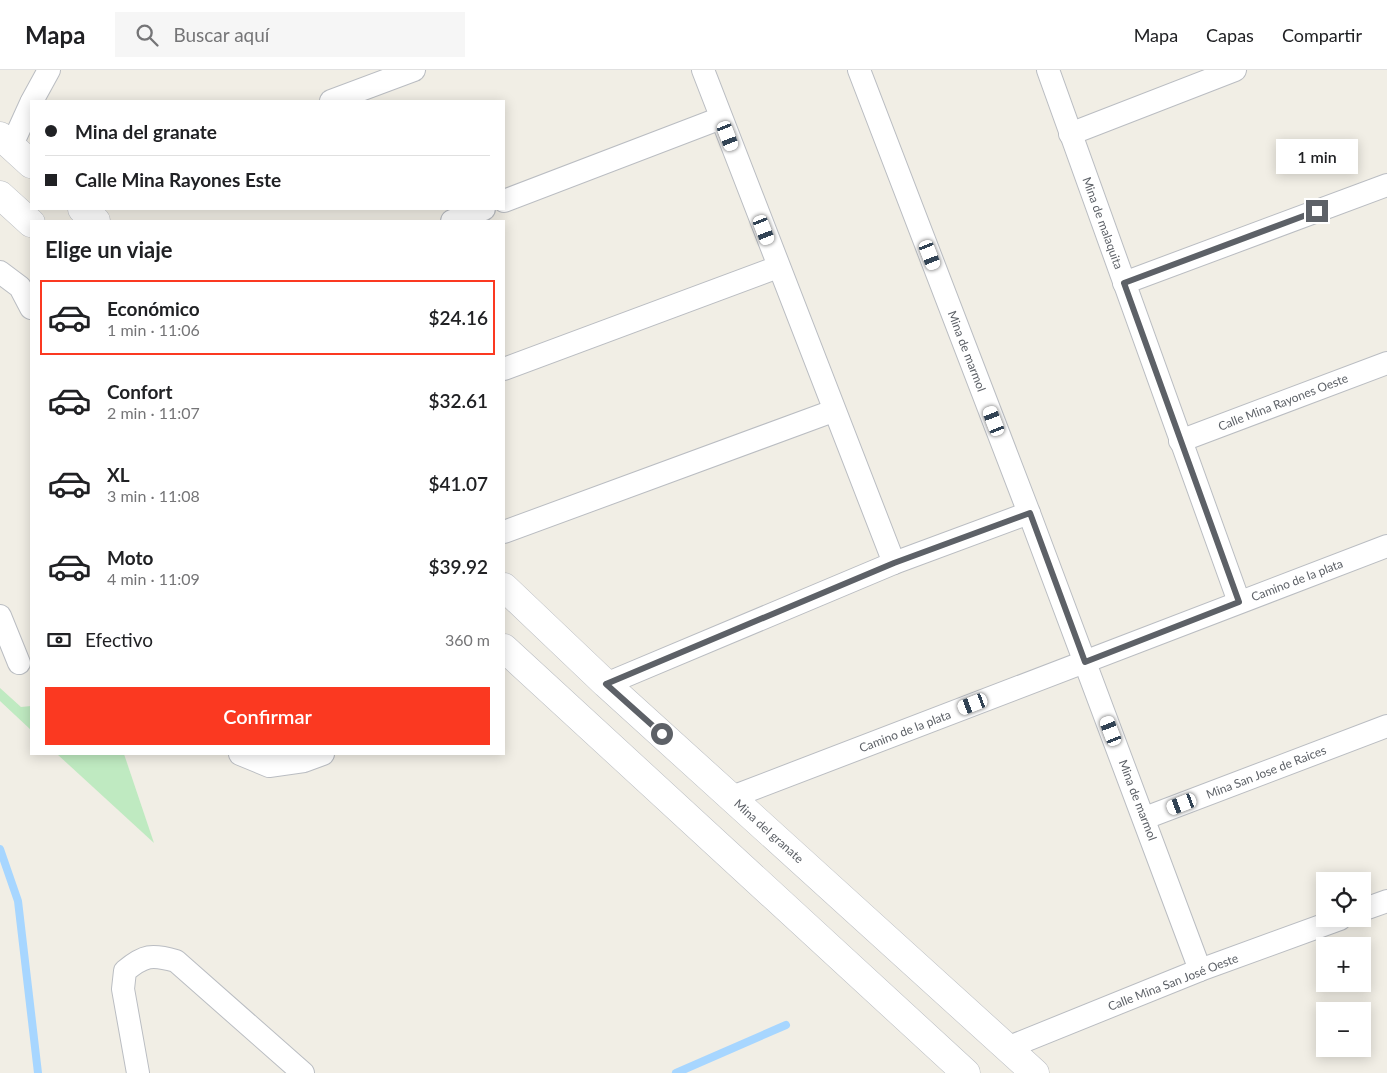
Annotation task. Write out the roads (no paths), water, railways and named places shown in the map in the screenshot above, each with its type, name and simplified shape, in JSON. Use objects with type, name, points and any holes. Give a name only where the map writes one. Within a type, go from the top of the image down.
[{"type":"street","points":[[33,100],[49,70]]},
{"type":"street","points":[[334,100],[414,70]]},
{"type":"street","points":[[703,70],[833,411],[894,563]]},
{"type":"street","name":"Mina de marmol","points":[[859,70],[1030,513],[1200,970]]},
{"type":"street","name":"Mina de malaquita","points":[[1048,70],[1239,602]]},
{"type":"street","points":[[1070,134],[1235,70]]},
{"type":"street","points":[[14,149],[30,107]]},
{"type":"street","points":[[505,201],[721,118]]},
{"type":"street","points":[[1124,283],[1387,185]]},
{"type":"street","points":[[0,196],[30,223]]},
{"type":"street","points":[[83,210],[95,220]]},
{"type":"street","points":[[455,220],[481,210]]},
{"type":"street","points":[[505,369],[778,267]]},
{"type":"street","points":[[0,272],[20,287],[30,306]]},
{"type":"street","name":"Calle Mina Rayones Oeste","points":[[1180,441],[1387,363]]},
{"type":"street","points":[[505,532],[833,411]]},
{"type":"street","points":[[606,684],[894,563],[1030,513]]},
{"type":"street","name":"Camino de la plata","points":[[732,797],[1387,546]]},
{"type":"street","name":"Mina del granate","points":[[505,588],[606,684],[1035,1073]]},
{"type":"street","points":[[0,616],[19,663]]},
{"type":"street","points":[[505,649],[966,1073]]},
{"type":"street","name":"Mina San Jose de Raices","points":[[1145,818],[1387,726]]},
{"type":"street","points":[[242,755],[269,766],[304,762],[321,755]]},
{"type":"street","points":[[1371,907],[1387,901]]},
{"type":"street","name":"Calle Mina San José Oeste","points":[[1007,1048],[1200,970],[1318,927]]},
{"type":"street","points":[[138,1073],[123,989],[125,971],[139,959],[158,956],[176,961],[302,1073]]},
{"type":"waterway","points":[[0,849],[18,901],[38,1073]]},
{"type":"waterway","points":[[676,1073],[786,1025]]}]
